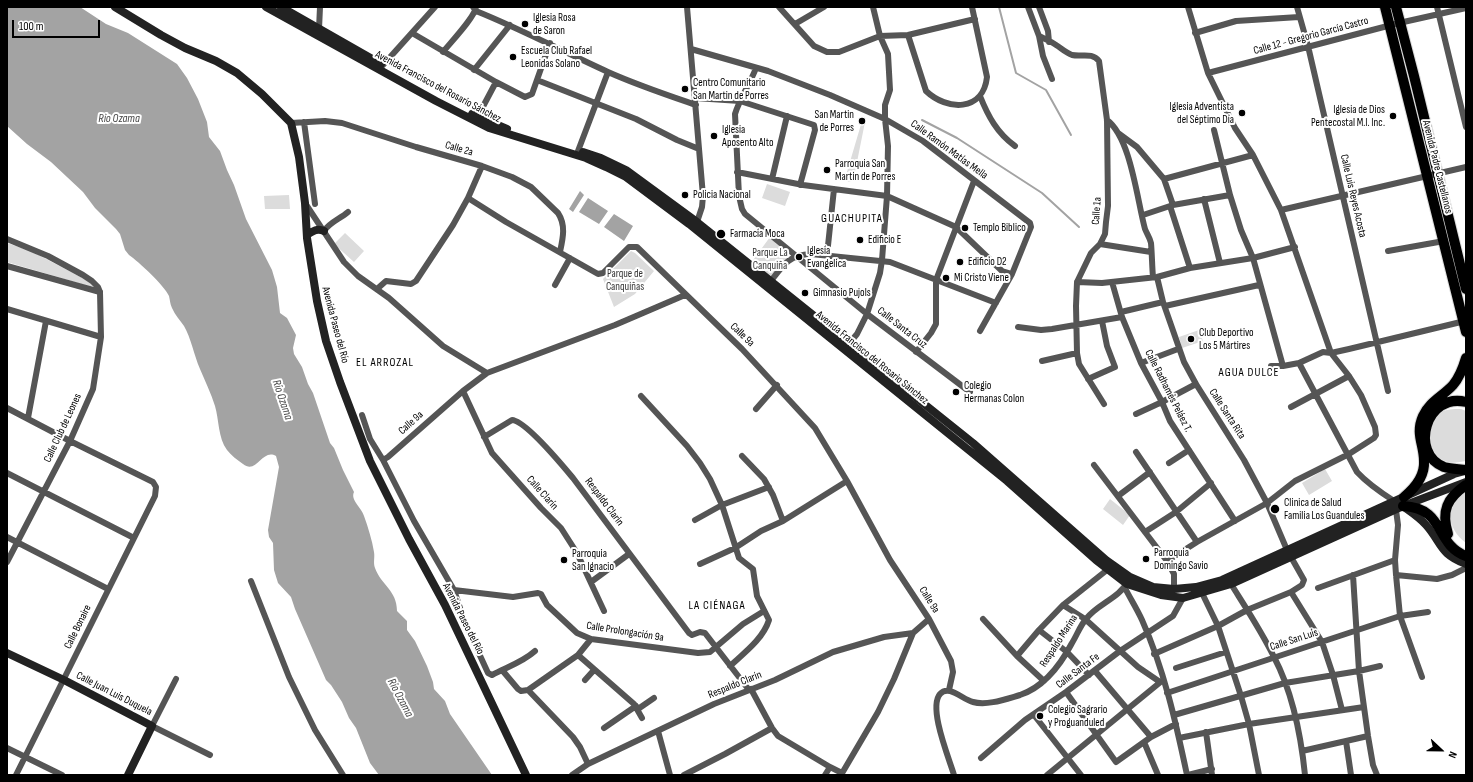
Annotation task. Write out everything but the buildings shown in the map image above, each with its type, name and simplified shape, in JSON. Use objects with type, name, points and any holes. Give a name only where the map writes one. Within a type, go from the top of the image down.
[{"type":"main road","points":[[115,7],[185,48],[216,61],[237,73],[262,94],[291,123]]},
{"type":"main road","name":"Avenida Francisco del Rosario Sánchez","points":[[266,7],[436,101],[489,128],[586,158],[616,171],[696,225],[771,281],[846,347]]},
{"type":"main road","name":"Avenida Francisco del Rosario Sánchez","points":[[280,7],[465,111],[504,128],[601,158],[626,170],[1009,478],[1106,560],[1127,583],[1174,589],[1196,587],[1222,580],[1289,554]]},
{"type":"main road","name":"Avenida Padre Castellanos","points":[[1385,7],[1395,24],[1414,76],[1444,241],[1465,321],[1466,332]]},
{"type":"main road","name":"Avenida Padre Castellanos","points":[[1395,24],[1396,7]]},
{"type":"main road","name":"Avenida Paseo del Río","points":[[291,123],[299,157],[305,203],[307,235],[317,301],[326,341],[370,461],[444,605],[526,775]]},
{"type":"main road","name":"Avenida Padre Castellanos","points":[[1432,176],[1466,289]]},
{"type":"main road","points":[[307,235],[315,230],[324,231]]},
{"type":"main road","points":[[1399,504],[1414,488],[1420,479],[1423,469],[1424,461],[1419,436],[1419,426],[1426,409],[1453,385],[1462,371],[1466,358]]},
{"type":"main road","points":[[1466,402],[1453,402],[1436,408],[1427,421],[1425,434],[1428,451],[1434,461],[1447,468],[1466,470]]},
{"type":"main road","name":"Avenida Francisco del Rosario Sánchez","points":[[1045,510],[1107,570],[1127,583],[1161,595],[1184,598],[1231,584],[1289,554],[1399,504],[1454,474],[1466,470]]},
{"type":"main road","points":[[1466,483],[1451,499],[1444,517],[1448,534],[1453,543],[1466,552]]},
{"type":"main road","name":"Avenida Francisco del Rosario Sánchez","points":[[1399,504],[1466,483]]},
{"type":"main road","points":[[1399,504],[1427,513],[1438,525],[1448,544],[1466,556]]},
{"type":"main road","points":[[1399,504],[1427,526],[1441,548],[1458,561],[1466,564]]},
{"type":"main road","name":"Calle Juan Luis Duquela","points":[[7,653],[64,680],[152,726]]},
{"type":"main road","points":[[128,775],[152,726]]},
{"type":"street","points":[[319,29],[320,7]]},
{"type":"street","points":[[383,65],[435,7]]},
{"type":"street","points":[[687,7],[703,196],[702,207],[696,225]]},
{"type":"street","points":[[780,7],[814,46],[827,52],[838,52],[880,36],[908,35],[975,19]]},
{"type":"street","points":[[795,24],[824,7]]},
{"type":"street","points":[[846,347],[857,334],[867,314],[882,260],[887,196],[888,146],[885,105],[890,90],[888,54],[880,36],[873,7]]},
{"type":"street","points":[[908,35],[926,91],[931,96],[952,106],[965,104],[980,96],[985,87],[987,77],[972,7]]},
{"type":"street","points":[[1028,7],[1039,36],[1043,56],[1052,79]]},
{"type":"street","points":[[1038,7],[1048,31],[1049,42]]},
{"type":"street","points":[[1167,561],[1197,542],[1267,503],[1295,481],[1348,454],[1376,437],[1374,427],[1361,395],[1349,376],[1331,353],[1281,210],[1253,155],[1235,128],[1208,73],[1188,7]]},
{"type":"street","name":"Calle Luis Reyes Acosta","points":[[1297,7],[1308,46],[1378,342],[1388,391]]},
{"type":"street","points":[[443,52],[475,8],[608,72],[696,105]]},
{"type":"street","name":"Calle 12 - Gregorio García Castro","points":[[1208,73],[1395,24],[1438,10],[1466,8]]},
{"type":"street","points":[[1438,10],[1466,127]]},
{"type":"street","points":[[1195,32],[1236,21],[1299,17]]},
{"type":"street","points":[[474,70],[510,25]]},
{"type":"street","points":[[412,33],[474,70],[525,97],[532,94],[550,44]]},
{"type":"street","points":[[1039,36],[1049,42]]},
{"type":"street","name":"Calle 1a","points":[[1049,42],[1056,44],[1062,50],[1072,55],[1089,55],[1096,57],[1099,61],[1107,120],[1108,206],[1105,234],[1100,244],[1091,253],[1077,282],[1076,306],[1077,353],[1079,364],[1104,404]]},
{"type":"street","name":"Calle Ramón Matías Mella","points":[[691,49],[756,68],[796,82],[885,119],[923,141],[1031,225],[1012,274],[980,331]]},
{"type":"street","name":"Calle Santa Cruz","points":[[756,68],[752,80],[740,101],[735,114],[737,172],[739,196],[742,208],[746,214],[867,314],[888,328],[916,352],[970,392]]},
{"type":"street","points":[[578,151],[608,72]]},
{"type":"street","points":[[537,80],[636,119],[677,140],[699,149]]},
{"type":"street","points":[[478,116],[496,82]]},
{"type":"street","points":[[980,96],[992,123],[1006,139],[1015,146]]},
{"type":"street","points":[[695,98],[740,101],[814,124],[816,130],[800,185]]},
{"type":"street","points":[[772,179],[787,116]]},
{"type":"street","points":[[1107,120],[1118,133],[1137,147],[1164,178],[1190,268]]},
{"type":"street","name":"Calle 2a","points":[[291,123],[325,121],[342,122],[416,147],[482,166],[512,177],[531,187],[562,218],[564,228],[560,252]]},
{"type":"street","points":[[304,122],[315,204]]},
{"type":"street","points":[[1214,130],[1230,195],[1252,258],[1283,366]]},
{"type":"street","name":"Calle Santa Rita","points":[[1118,133],[1128,156],[1145,228],[1151,242],[1155,277],[1178,349],[1196,384],[1244,460],[1267,503],[1289,554],[1304,580],[1302,585],[1291,592]]},
{"type":"street","points":[[1164,178],[1253,155]]},
{"type":"street","points":[[377,289],[386,282],[411,284],[416,281],[443,243],[468,198],[482,166]]},
{"type":"street","points":[[1281,210],[1466,168]]},
{"type":"street","points":[[737,172],[800,185],[887,196],[956,227],[1002,271],[1012,274]]},
{"type":"street","points":[[916,352],[936,324],[936,280],[974,181]]},
{"type":"street","points":[[827,256],[834,189]]},
{"type":"street","points":[[1143,215],[1171,206],[1230,195]]},
{"type":"street","points":[[468,198],[512,225],[600,274],[603,274],[629,246],[637,247],[685,295]]},
{"type":"street","points":[[1204,199],[1220,263]]},
{"type":"street","points":[[305,203],[344,262],[358,276],[377,289],[443,346],[487,373]]},
{"type":"street","points":[[324,231],[329,225],[339,220],[348,212]]},
{"type":"street","points":[[7,239],[48,256],[83,275],[92,281],[98,287],[100,292]]},
{"type":"street","points":[[1388,251],[1444,241]]},
{"type":"street","points":[[1100,244],[1151,252]]},
{"type":"street","points":[[1077,282],[1112,282],[1155,277],[1190,268],[1252,258],[1295,247]]},
{"type":"street","points":[[771,281],[785,263],[803,254],[882,260],[913,270],[996,303]]},
{"type":"street","points":[[555,285],[570,258]]},
{"type":"street","points":[[7,266],[100,292]]},
{"type":"street","name":"Calle Radhamés Peláez T.","points":[[1112,282],[1122,315],[1141,363],[1162,402],[1170,421],[1199,468],[1235,521]]},
{"type":"street","points":[[1018,328],[1041,330],[1077,325],[1164,304],[1259,285]]},
{"type":"street","name":"Calle Club de Leones","points":[[7,562],[70,441],[92,389],[101,337],[100,292]]},
{"type":"street","name":"Calle 9a","points":[[383,460],[463,391],[487,373],[614,325],[685,295],[742,349],[777,385],[815,428],[847,481],[890,560],[929,619],[951,661],[954,672],[949,690]]},
{"type":"street","points":[[7,309],[101,337]]},
{"type":"street","points":[[1088,378],[1115,367],[1107,346],[1102,320]]},
{"type":"street","points":[[28,418],[46,321]]},
{"type":"street","points":[[1271,366],[1283,366],[1299,363],[1323,352],[1331,353],[1465,321]]},
{"type":"street","points":[[1141,363],[1178,349]]},
{"type":"street","points":[[1042,361],[1077,353]]},
{"type":"street","points":[[1299,363],[1358,472],[1365,481],[1399,504],[1396,575],[1400,616],[1422,677]]},
{"type":"street","points":[[1291,407],[1349,376]]},
{"type":"street","points":[[1136,414],[1196,384]]},
{"type":"street","points":[[756,409],[777,385]]},
{"type":"street","name":"Calle Clarín","points":[[463,391],[497,461],[561,528],[577,553],[604,611]]},
{"type":"street","points":[[641,396],[687,446],[700,463],[710,479],[722,505],[739,558],[753,569],[757,596],[769,620],[764,632],[756,642],[730,666]]},
{"type":"street","points":[[7,408],[70,441]]},
{"type":"street","points":[[362,415],[370,439],[383,460],[414,521],[454,590],[465,623],[490,675],[525,660],[536,650]]},
{"type":"street","name":"Respaldo Clarin","points":[[484,436],[512,420],[517,420],[522,424],[559,461],[614,531],[629,554],[689,633],[692,635],[700,632],[705,633],[716,647]]},
{"type":"street","name":"Calle Bonaire","points":[[16,775],[155,496],[156,487],[152,482],[70,441]]},
{"type":"street","points":[[1169,462],[1189,450]]},
{"type":"street","points":[[1136,452],[1197,542]]},
{"type":"street","points":[[742,456],[764,479],[769,487],[783,521]]},
{"type":"street","points":[[1094,465],[1167,561],[1174,574],[1174,589]]},
{"type":"street","points":[[1118,496],[1150,472]]},
{"type":"street","points":[[7,473],[43,493],[134,538]]},
{"type":"street","points":[[700,564],[735,548],[761,531],[783,521],[847,481]]},
{"type":"street","points":[[1145,532],[1176,512],[1210,483]]},
{"type":"street","points":[[695,520],[722,505],[769,487]]},
{"type":"street","points":[[7,537],[108,589]]},
{"type":"street","points":[[591,582],[629,554]]},
{"type":"street","points":[[1318,588],[1396,560]]},
{"type":"street","points":[[1396,575],[1437,579],[1466,568]]},
{"type":"street","points":[[1017,656],[1063,605],[1107,570]]},
{"type":"street","points":[[1353,575],[1359,671],[1368,736],[1373,764],[1377,775]]},
{"type":"street","points":[[251,581],[289,677],[315,730],[343,775]]},
{"type":"street","points":[[1127,583],[1147,634],[1161,681],[1167,693],[1174,715],[1187,775],[1212,772],[1206,732]]},
{"type":"street","name":"Respaldo Marina","points":[[949,690],[966,700],[982,704],[1021,694],[1038,686],[1044,681],[1067,652],[1085,619],[1127,583]]},
{"type":"street","points":[[1231,584],[1275,658],[1285,683],[1295,717],[1305,775]]},
{"type":"street","name":"Calle Prolongación 9a","points":[[454,590],[513,597],[538,593],[541,594],[547,605],[577,633],[591,639],[698,653],[710,652],[716,647]]},
{"type":"street","points":[[1154,654],[1218,626],[1247,610],[1291,592],[1322,642],[1333,675],[1342,710]]},
{"type":"street","points":[[1202,593],[1218,626],[1241,696],[1249,724],[1259,775]]},
{"type":"street","name":"Calle Santa Fe","points":[[981,758],[1026,720],[1120,651],[1173,616],[1184,598]]},
{"type":"street","points":[[1063,605],[1085,619],[1138,667],[1161,681]]},
{"type":"street","points":[[764,611],[743,624],[716,647],[750,690],[778,736],[842,774],[878,712],[914,633],[929,619]]},
{"type":"street","name":"Calle San Luis","points":[[1167,693],[1232,670],[1275,658],[1400,616],[1428,612]]},
{"type":"street","points":[[983,619],[1017,656],[1044,681]]},
{"type":"street","points":[[1039,630],[1092,673],[1128,708],[1151,737]]},
{"type":"street","name":"Respaldo Clarín","points":[[572,775],[588,764],[714,704],[775,680],[833,652],[884,637],[914,633]]},
{"type":"street","points":[[502,670],[518,689],[521,691],[528,690],[578,655],[591,639]]},
{"type":"street","points":[[1176,668],[1226,652]]},
{"type":"street","points":[[578,655],[637,708],[642,718]]},
{"type":"street","points":[[1174,715],[1285,683],[1359,671],[1380,666]]},
{"type":"street","points":[[585,680],[594,670]]},
{"type":"street","points":[[152,726],[176,679]]},
{"type":"street","points":[[1047,775],[1161,681]]},
{"type":"street","points":[[528,690],[573,737],[580,747],[588,764]]},
{"type":"street","points":[[949,690],[945,690],[939,696],[937,702],[937,715],[954,775]]},
{"type":"street","points":[[1066,692],[1116,762],[1151,737],[1176,724]]},
{"type":"street","points":[[604,728],[654,698]]},
{"type":"street","points":[[1179,738],[1249,724],[1364,707]]},
{"type":"street","points":[[1034,715],[1067,759],[1082,775]]},
{"type":"street","name":"Calle Juan Luis Duquela","points":[[152,726],[210,755]]},
{"type":"street","points":[[684,775],[772,728]]},
{"type":"street","points":[[658,731],[670,775]]},
{"type":"street","points":[[1302,751],[1368,736]]},
{"type":"street","points":[[1346,741],[1350,775]]},
{"type":"street","points":[[1144,742],[1158,775]]},
{"type":"street","points":[[7,748],[62,775]]},
{"type":"street","points":[[824,775],[830,767]]},
{"type":"green space","points":[[862,121],[865,122],[853,182],[844,182]]},
{"type":"green space","points":[[767,184],[790,192],[785,206],[762,198]]},
{"type":"green space","points":[[289,195],[290,209],[265,209],[264,196]]},
{"type":"green space","points":[[345,233],[364,251],[354,262],[334,244]]},
{"type":"green space","name":"Parque La Canquiña","points":[[770,237],[789,255],[769,279],[751,263]]},
{"type":"green space","points":[[7,243],[31,251],[90,282],[95,288],[7,262]]},
{"type":"green space","name":"Parque de Canquiñas","points":[[631,251],[654,271],[635,294],[614,307],[603,279]]},
{"type":"green space","name":"Club Deportivo Los 5 Mártires","points":[[1199,330],[1203,341],[1182,348],[1179,337]]},
{"type":"green space","points":[[1461,409],[1466,411],[1466,461],[1448,462],[1439,457],[1432,446],[1430,439],[1432,425],[1435,418],[1440,413],[1444,411]]},
{"type":"green space","points":[[1325,469],[1332,481],[1309,495],[1302,483]]},
{"type":"green space","points":[[1466,490],[1466,543],[1454,530],[1450,516],[1454,502],[1459,495]]},
{"type":"green space","points":[[1110,499],[1130,515],[1123,525],[1103,509]]},
{"type":"water","name":"Río Ozama","points":[[7,7],[80,7],[106,24],[128,33],[177,64],[187,78],[198,99],[207,122],[209,137],[220,151],[246,219],[272,270],[277,287],[280,313],[287,318],[296,335],[293,348],[294,354],[302,367],[313,393],[330,443],[334,448],[354,492],[353,495],[355,501],[364,516],[373,547],[375,568],[381,579],[392,593],[397,611],[407,621],[407,630],[415,641],[427,666],[434,689],[445,701],[450,714],[492,775],[379,775],[370,763],[356,728],[349,718],[342,702],[326,680],[291,597],[278,583],[274,570],[273,543],[269,537],[268,530],[279,467],[276,456],[271,454],[267,455],[256,464],[248,466],[230,454],[222,440],[213,401],[198,364],[189,336],[173,311],[166,291],[151,274],[129,255],[125,250],[120,234],[95,208],[83,192],[51,162],[27,144],[7,126]]},
{"type":"water","points":[[580,191],[584,195],[573,212],[569,209]]},
{"type":"water","points":[[588,198],[608,211],[599,224],[579,212]]},
{"type":"water","points":[[614,214],[633,226],[624,241],[604,227]]},
{"type":"waterway","points":[[999,7],[1016,73],[1046,90],[1071,135]]},
{"type":"waterway","points":[[922,120],[957,138],[1042,193],[1079,227]]},
{"type":"place","name":"Iglesia Rosa de Saron","points":[[525,24]]},
{"type":"place","name":"Escuela Club Rafael Leonidas Solano","points":[[513,57]]},
{"type":"place","name":"Centro Comunitario San Martin de Porres","points":[[685,89]]},
{"type":"place","name":"Iglesia Adventista del Séptimo Día","points":[[1242,113]]},
{"type":"place","name":"Iglesia de Dios Pentecostal M.I. Inc.","points":[[1393,116]]},
{"type":"place","name":"San Martin de Porres","points":[[862,121]]},
{"type":"place","name":"Iglesia Aposento Alto","points":[[714,136]]},
{"type":"place","name":"Parroquia San Martin de Porres","points":[[827,170]]},
{"type":"place","name":"Policia Nacional","points":[[685,195]]},
{"type":"place","name":"Templo Biblico","points":[[965,228]]},
{"type":"place","name":"Farmacia Moca","points":[[721,234]]},
{"type":"place","name":"Edificio E","points":[[860,240]]},
{"type":"place","name":"Iglesia Evangelica","points":[[799,257]]},
{"type":"place","name":"Edificio D2","points":[[960,262]]},
{"type":"place","name":"Mi Cristo Viene","points":[[946,278]]},
{"type":"place","name":"Gimnasio Pujols","points":[[805,293]]},
{"type":"place","name":"Club Deportivo Los 5 Mártires","points":[[1191,339]]},
{"type":"place","name":"Colegio Hermanas Colon","points":[[956,392]]},
{"type":"place","name":"Clinica de Salud Familia Los Guandules","points":[[1275,509]]},
{"type":"place","name":"Parroquia Domingo Savio","points":[[1146,559]]},
{"type":"place","name":"Parroquia San Ignacio","points":[[564,560]]},
{"type":"place","name":"Colegio Sagrario y Proguanduled","points":[[1040,716]]},
{"type":"district","name":"GUACHUPITA","points":[[852,219]]},
{"type":"district","name":"EL ARROZAL","points":[[385,363]]},
{"type":"district","name":"AGUA DULCE","points":[[1249,373]]},
{"type":"district","name":"LA CIÉNAGA","points":[[717,606]]}]
